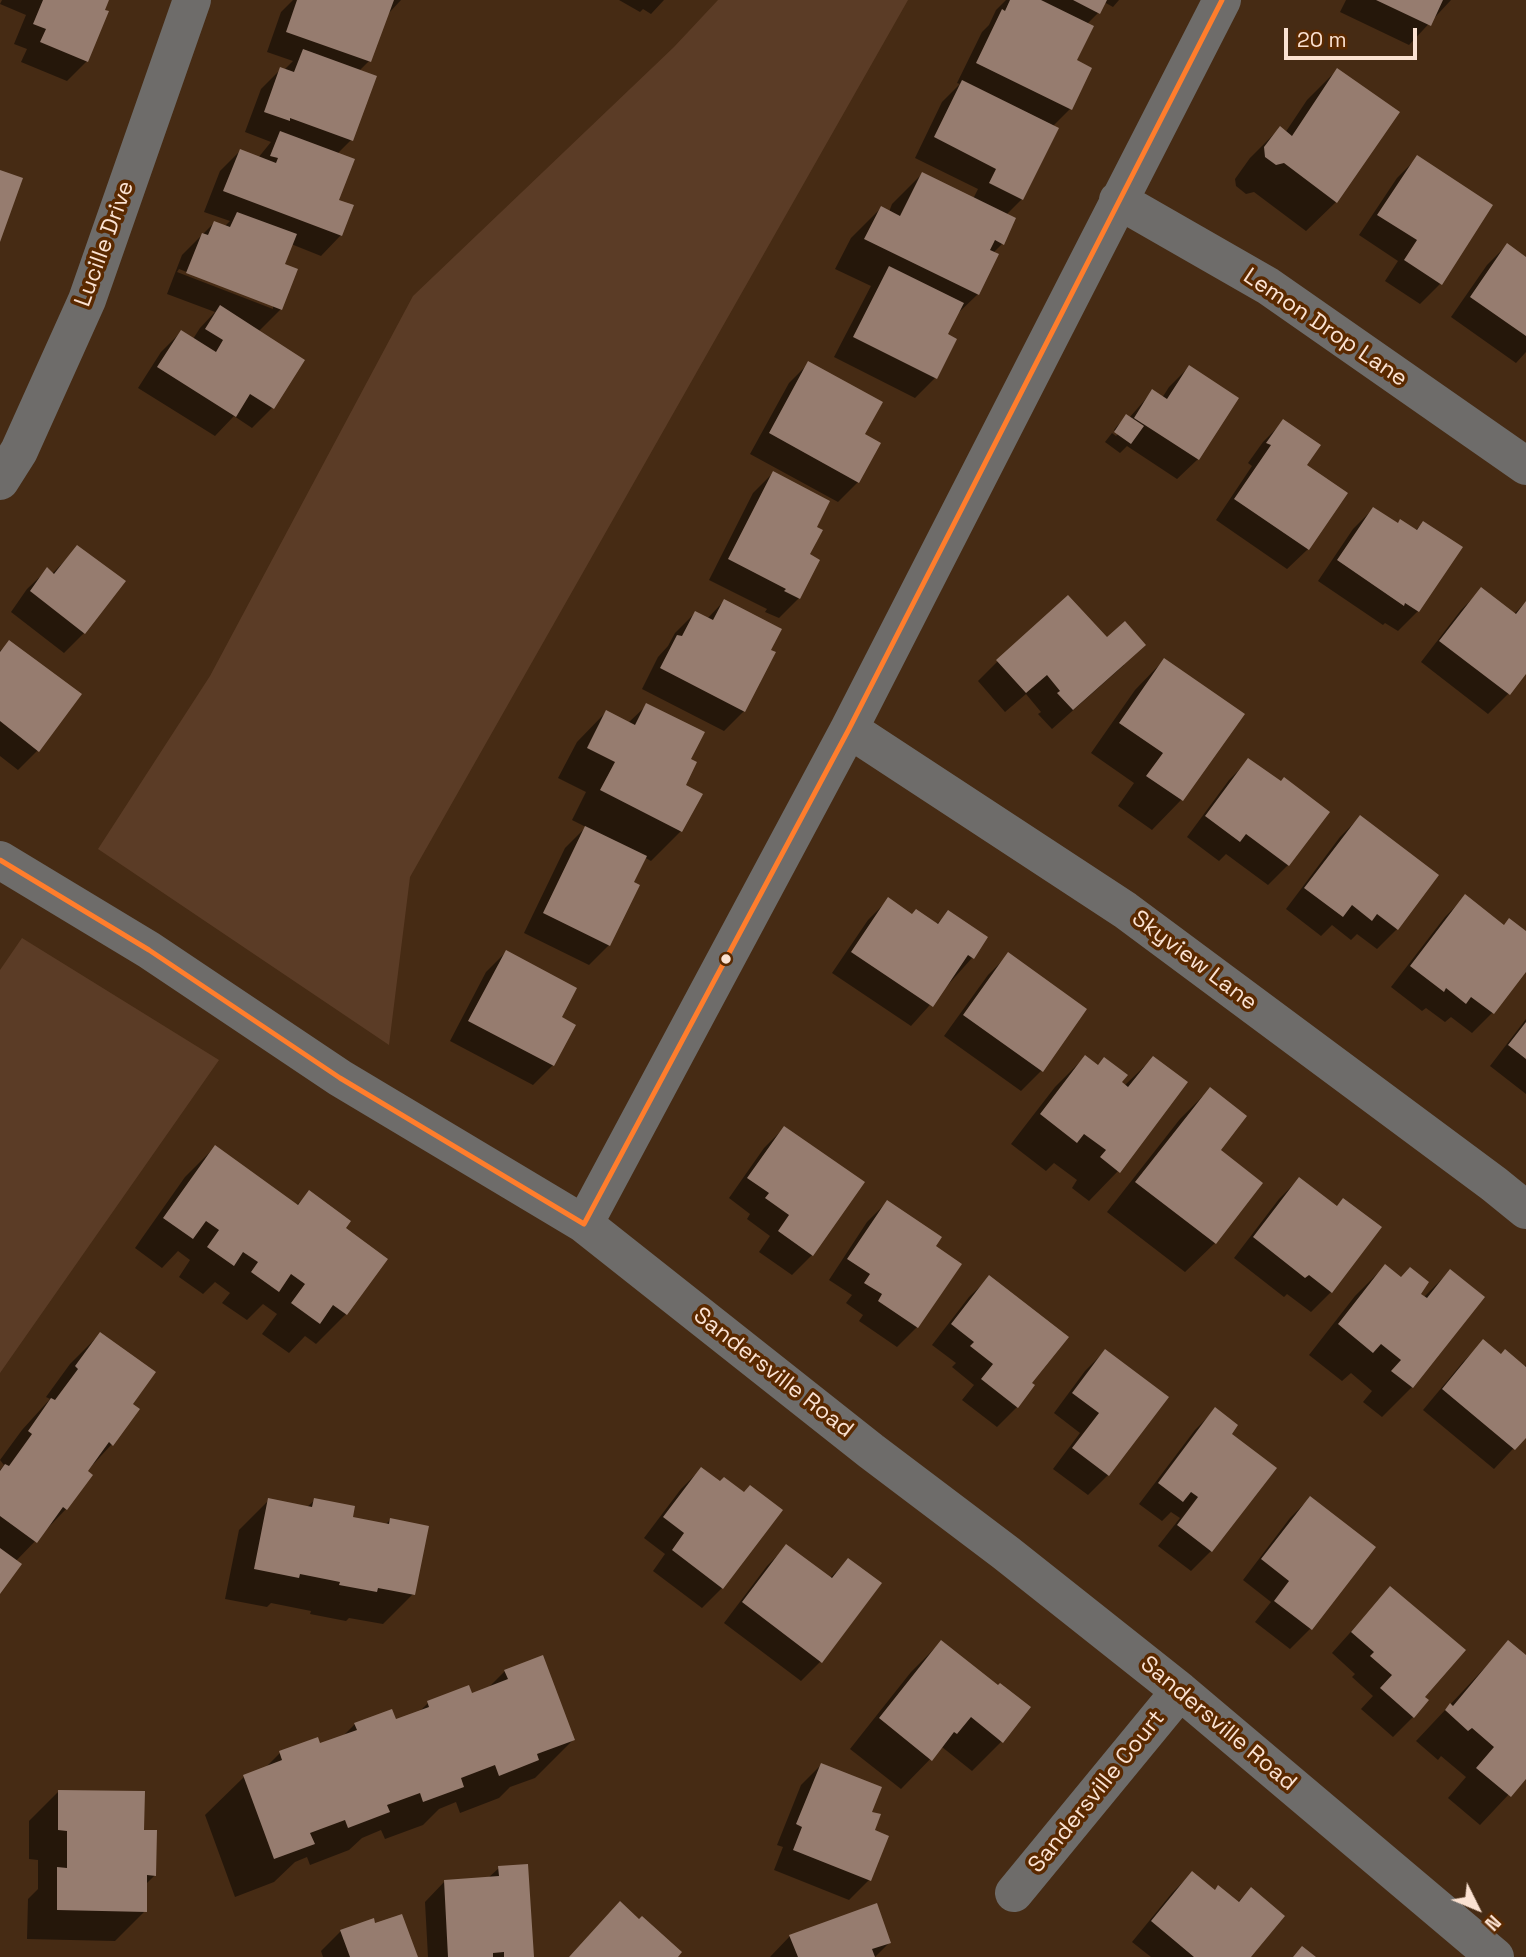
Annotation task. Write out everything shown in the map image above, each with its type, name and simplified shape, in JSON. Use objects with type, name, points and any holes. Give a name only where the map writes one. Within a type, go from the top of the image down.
[{"type":"street","name":"Lucille Drive","points":[[0,481],[19,451],[87,300],[192,0]]},
{"type":"street","points":[[584,1224],[849,729],[1222,0]]},
{"type":"street","name":"Lemon Drop Lane","points":[[1118,200],[1268,286],[1526,467]]},
{"type":"street","name":"Skyview Lane","points":[[849,729],[1125,910],[1526,1210]]},
{"type":"street","name":"Sandersville Road","points":[[0,860],[149,950],[340,1078],[584,1224],[1180,1691],[1495,1957]]},
{"type":"street","name":"Sandersville Court","points":[[1014,1893],[1180,1691]]},
{"type":"shaded area","points":[[718,0],[908,0],[410,877],[389,1045],[98,849],[210,676],[413,296],[674,47]]},
{"type":"shaded area","points":[[22,938],[219,1060],[0,1373],[0,970]]},
{"type":"building","points":[[43,0],[109,0],[105,10],[109,11],[88,62],[40,42],[46,29],[33,24]]},
{"type":"building","points":[[297,0],[394,0],[371,62],[286,32]]},
{"type":"building","points":[[1010,0],[1041,0],[1094,26],[1077,60],[1092,68],[1072,110],[976,63],[1002,9],[1005,11]]},
{"type":"building","points":[[1073,0],[1107,0],[1100,14]]},
{"type":"building","points":[[1376,0],[1443,0],[1431,26]]},
{"type":"building","points":[[303,49],[377,76],[353,141],[290,118],[290,121],[264,112],[280,67],[294,72]]},
{"type":"building","points":[[1337,68],[1400,112],[1337,203],[1284,163],[1276,165],[1265,157],[1264,147],[1280,126],[1292,136]]},
{"type":"building","points":[[962,80],[1059,128],[1023,200],[989,183],[996,169],[934,137]]},
{"type":"building","points":[[280,131],[355,159],[339,200],[354,205],[342,236],[223,191],[240,149],[276,163],[278,158],[270,156]]},
{"type":"building","points":[[1417,155],[1493,205],[1442,285],[1404,260],[1417,240],[1377,215]]},
{"type":"building","points":[[0,170],[23,178],[0,242]]},
{"type":"building","points":[[922,172],[1016,218],[1004,245],[995,240],[990,250],[999,254],[979,295],[864,239],[881,206],[900,216]]},
{"type":"building","points":[[237,212],[297,234],[285,264],[298,269],[282,310],[186,273],[202,233],[208,235],[214,221],[230,227]]},
{"type":"building","points":[[1507,243],[1526,257],[1526,336],[1470,297]]},
{"type":"building","points":[[889,266],[964,303],[948,334],[957,339],[937,379],[853,337]]},
{"type":"building","points":[[220,305],[305,360],[274,409],[250,394],[236,417],[157,367],[181,330],[216,352],[223,340],[205,329]]},
{"type":"building","points":[[808,361],[883,402],[865,434],[881,443],[859,483],[769,433]]},
{"type":"building","points":[[1189,365],[1239,398],[1199,460],[1134,418],[1152,389],[1167,399]]},
{"type":"building","points":[[1126,414],[1144,426],[1131,444],[1114,432]]},
{"type":"building","points":[[1283,419],[1321,445],[1307,465],[1348,493],[1309,550],[1234,499],[1271,445],[1266,443]]},
{"type":"building","points":[[773,471],[830,501],[817,527],[823,530],[810,554],[820,560],[800,599],[728,559]]},
{"type":"building","points":[[1373,507],[1398,523],[1400,519],[1417,530],[1423,521],[1463,547],[1419,612],[1405,603],[1404,606],[1337,560]]},
{"type":"building","points":[[77,545],[126,581],[85,634],[30,591],[47,567],[54,574]]},
{"type":"building","points":[[1481,587],[1516,614],[1526,601],[1526,674],[1510,695],[1439,641]]},
{"type":"building","points":[[1068,595],[1107,637],[1125,621],[1146,645],[1073,710],[1057,693],[1060,691],[1047,675],[1026,693],[996,660]]},
{"type":"building","points":[[724,599],[782,629],[771,650],[776,652],[745,712],[660,668],[677,635],[682,636],[695,611],[713,620]]},
{"type":"building","points":[[9,640],[82,694],[39,752],[0,721],[0,652]]},
{"type":"building","points":[[1164,658],[1245,714],[1183,801],[1146,776],[1163,753],[1119,723]]},
{"type":"building","points":[[646,703],[705,732],[691,759],[697,762],[686,785],[703,794],[682,832],[600,790],[615,762],[587,748],[606,710],[635,725]]},
{"type":"building","points":[[1248,758],[1281,781],[1284,777],[1330,812],[1289,866],[1246,834],[1240,842],[1205,816]]},
{"type":"building","points":[[1360,815],[1439,875],[1398,930],[1377,914],[1372,921],[1352,905],[1343,917],[1304,888]]},
{"type":"building","points":[[585,826],[647,856],[634,882],[640,885],[610,946],[543,913]]},
{"type":"building","points":[[1465,894],[1504,925],[1509,918],[1526,931],[1526,972],[1494,1014],[1471,997],[1466,1004],[1446,988],[1444,992],[1410,966]]},
{"type":"building","points":[[888,897],[912,914],[916,909],[938,924],[948,910],[988,937],[974,959],[968,955],[933,1007],[851,952]]},
{"type":"building","points":[[506,950],[577,988],[562,1017],[576,1025],[554,1066],[468,1021]]},
{"type":"building","points":[[1008,952],[1087,1009],[1043,1072],[963,1015]]},
{"type":"building","points":[[1526,1022],[1526,1059],[1508,1045]]},
{"type":"building","points":[[1085,1055],[1098,1065],[1104,1057],[1128,1075],[1122,1082],[1128,1087],[1153,1056],[1188,1082],[1120,1173],[1100,1157],[1106,1150],[1084,1134],[1077,1143],[1040,1114]]},
{"type":"building","points":[[1210,1087],[1247,1116],[1221,1150],[1263,1183],[1216,1244],[1135,1182]]},
{"type":"building","points":[[784,1126],[865,1182],[813,1256],[778,1231],[789,1215],[765,1198],[769,1193],[747,1178]]},
{"type":"building","points":[[215,1145],[298,1205],[309,1190],[351,1221],[346,1228],[388,1259],[347,1315],[333,1305],[320,1324],[291,1303],[305,1284],[291,1274],[279,1292],[251,1272],[258,1262],[243,1252],[234,1266],[207,1247],[219,1230],[206,1221],[193,1239],[163,1218]]},
{"type":"building","points":[[1299,1177],[1337,1206],[1343,1198],[1382,1227],[1332,1293],[1309,1275],[1305,1278],[1253,1237]]},
{"type":"building","points":[[887,1200],[942,1237],[936,1246],[962,1264],[918,1328],[878,1301],[882,1294],[864,1283],[870,1274],[847,1259]]},
{"type":"building","points":[[1385,1264],[1401,1277],[1410,1267],[1429,1282],[1421,1294],[1427,1298],[1450,1269],[1485,1297],[1413,1388],[1391,1371],[1401,1360],[1381,1344],[1373,1353],[1338,1324]]},
{"type":"building","points":[[989,1275],[1069,1337],[1032,1383],[1035,1385],[1018,1408],[981,1379],[993,1364],[970,1346],[974,1342],[951,1324]]},
{"type":"building","points":[[100,1332],[156,1372],[133,1404],[140,1409],[113,1446],[109,1442],[88,1471],[93,1475],[67,1510],[63,1507],[37,1543],[0,1516],[0,1471],[5,1464],[9,1466],[32,1434],[28,1431],[51,1398],[55,1400],[78,1369],[75,1366]]},
{"type":"building","points":[[1483,1339],[1501,1354],[1505,1349],[1526,1367],[1526,1438],[1515,1450],[1442,1389]]},
{"type":"building","points":[[1105,1349],[1169,1397],[1109,1476],[1072,1448],[1099,1413],[1072,1393]]},
{"type":"building","points":[[1215,1407],[1238,1425],[1232,1434],[1277,1468],[1212,1552],[1177,1525],[1198,1497],[1191,1492],[1183,1502],[1158,1483]]},
{"type":"building","points":[[701,1467],[720,1481],[724,1477],[744,1492],[750,1485],[783,1510],[723,1589],[672,1550],[684,1533],[663,1517]]},
{"type":"building","points":[[1310,1496],[1376,1547],[1312,1630],[1274,1601],[1289,1581],[1261,1559]]},
{"type":"building","points":[[268,1498],[312,1507],[314,1498],[355,1506],[353,1517],[389,1524],[390,1518],[429,1526],[415,1595],[378,1588],[377,1592],[300,1574],[299,1578],[254,1569]]},
{"type":"building","points":[[786,1544],[832,1578],[848,1558],[882,1583],[822,1663],[742,1602]]},
{"type":"building","points":[[0,1548],[22,1564],[0,1594]]},
{"type":"building","points":[[1390,1586],[1466,1650],[1425,1697],[1429,1700],[1414,1718],[1380,1688],[1392,1675],[1370,1656],[1374,1652],[1351,1632]]},
{"type":"building","points":[[941,1640],[1031,1707],[1003,1743],[971,1717],[957,1734],[954,1732],[932,1761],[879,1718]]},
{"type":"building","points":[[1508,1640],[1526,1655],[1526,1779],[1511,1797],[1476,1768],[1494,1747],[1472,1728],[1468,1731],[1445,1710],[1450,1703],[1453,1706]]},
{"type":"building","points":[[543,1655],[575,1740],[537,1754],[539,1760],[499,1776],[495,1765],[461,1778],[464,1787],[423,1802],[420,1793],[387,1805],[390,1812],[348,1828],[345,1820],[310,1833],[315,1844],[274,1859],[243,1775],[282,1760],[279,1751],[318,1737],[320,1743],[357,1730],[354,1723],[392,1709],[396,1719],[429,1707],[427,1701],[469,1685],[472,1693],[508,1679],[504,1670]]},
{"type":"building","points":[[821,1763],[882,1787],[872,1812],[881,1814],[875,1830],[889,1836],[871,1881],[793,1850],[802,1827],[796,1824]]},
{"type":"building","points":[[58,1790],[145,1791],[144,1830],[157,1830],[156,1876],[147,1875],[147,1912],[57,1910],[57,1867],[67,1868],[67,1831],[58,1830]]},
{"type":"building","points":[[528,1864],[534,1957],[504,1957],[504,1952],[493,1953],[493,1957],[448,1957],[444,1880],[499,1876],[498,1866]]},
{"type":"building","points":[[1192,1871],[1215,1890],[1218,1885],[1239,1902],[1251,1887],[1285,1916],[1251,1957],[1194,1957],[1151,1921]]},
{"type":"building","points":[[620,1901],[639,1919],[642,1916],[682,1952],[678,1957],[569,1957]]},
{"type":"building","points":[[877,1903],[891,1943],[872,1949],[875,1957],[798,1957],[789,1935]]},
{"type":"building","points":[[402,1914],[418,1957],[350,1957],[340,1930],[374,1918],[375,1923]]},
{"type":"building","points":[[1302,1946],[1316,1957],[1293,1957]]},
{"type":"transit line","points":[[0,860],[149,950],[340,1078],[584,1224],[849,729],[1222,0]]}]
